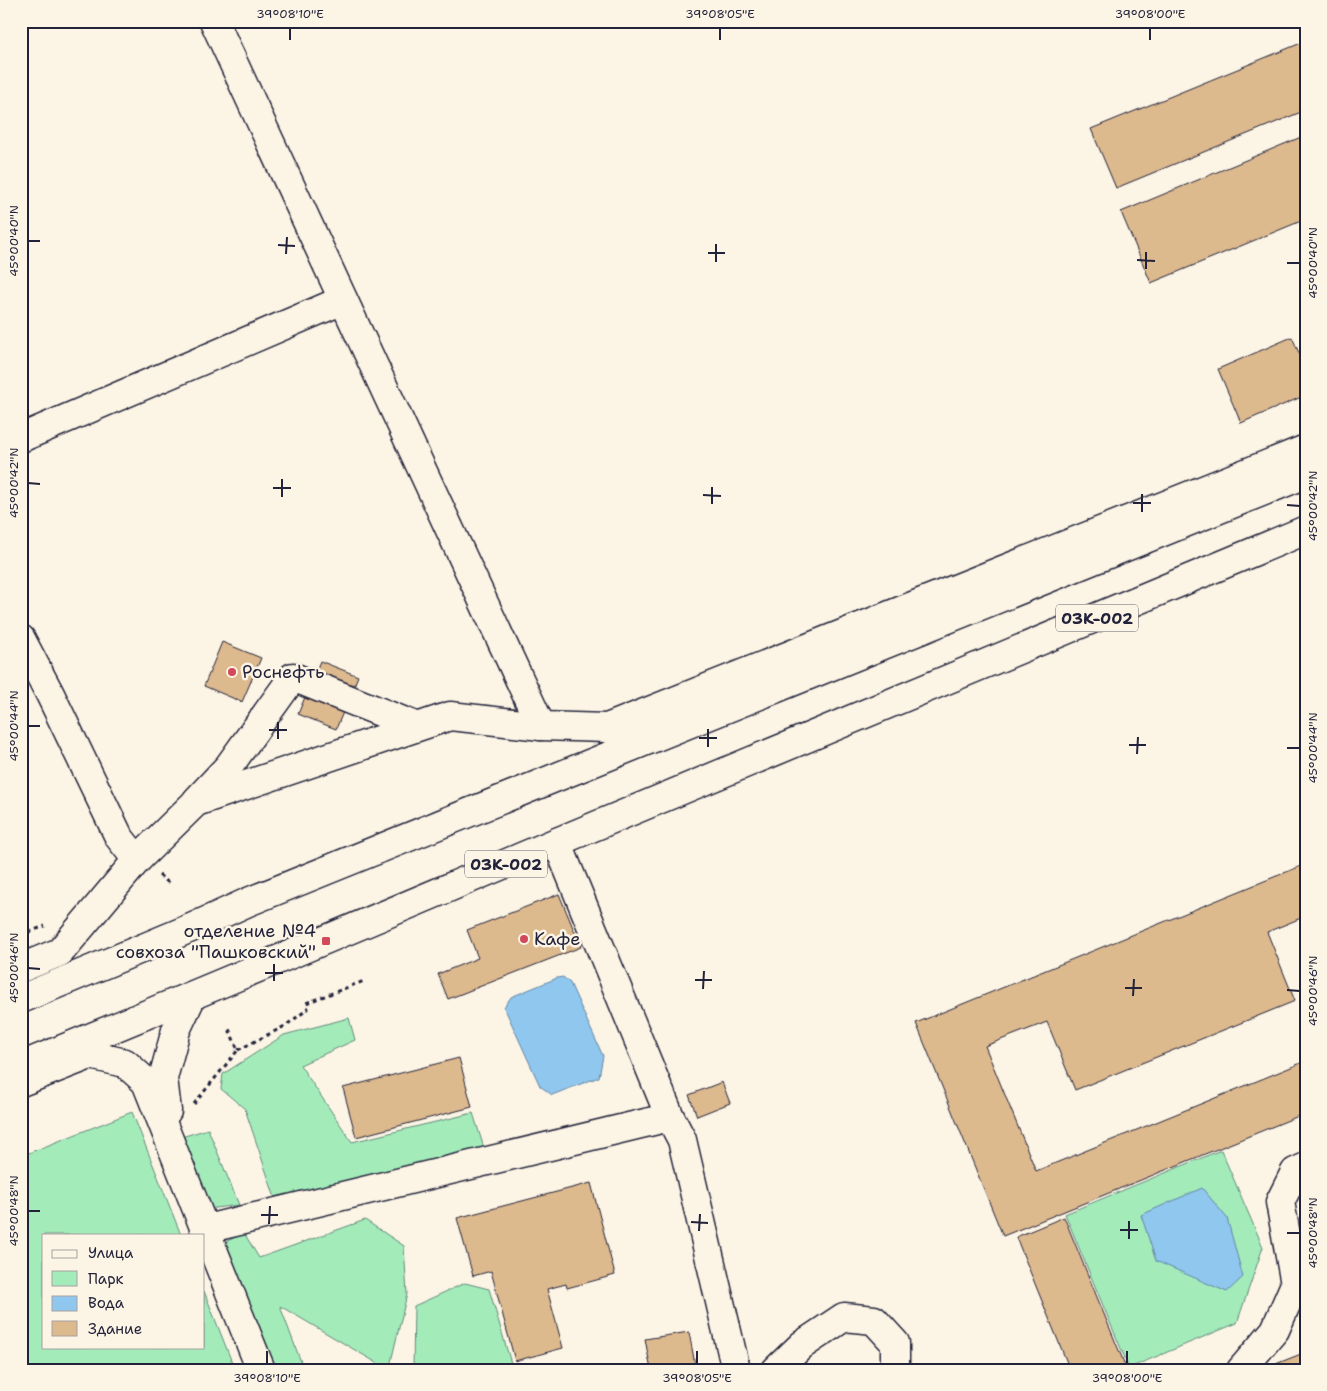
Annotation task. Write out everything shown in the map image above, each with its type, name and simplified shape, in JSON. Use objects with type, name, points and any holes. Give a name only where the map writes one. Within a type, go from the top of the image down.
[{"type":"main road","points":[[214,21],[541,726]]},
{"type":"main road","points":[[21,438],[342,300]]},
{"type":"main road","points":[[196,802],[415,726],[450,716],[541,726],[608,728],[1306,449]]},
{"type":"main road","points":[[21,999],[191,928],[248,902],[1306,474]]},
{"type":"main road","name":"03К-002","points":[[21,1066],[557,842],[889,706],[1306,530]]},
{"type":"main road","points":[[21,639],[119,836],[137,860]]},
{"type":"main road","points":[[21,968],[60,952],[137,860],[196,802],[228,766],[293,677],[415,726]]},
{"type":"main road","points":[[557,842],[670,1117],[682,1140],[736,1370]]},
{"type":"main road","points":[[170,1140],[163,1078],[176,1030],[192,996]]},
{"type":"main road","points":[[21,1082],[90,1055],[125,1063],[146,1082],[261,1370]]},
{"type":"main road","points":[[206,1229],[670,1117]]},
{"type":"main road","points":[[1241,1370],[1276,1330],[1295,1284],[1280,1202],[1295,1172],[1306,1167]]},
{"type":"main road","points":[[776,1370],[802,1346],[844,1317],[874,1320],[895,1343],[895,1370]]},
{"type":"path","points":[[170,1140],[185,1115],[238,1050],[285,1026],[308,1009],[306,1003],[364,981]]},
{"type":"path","points":[[229,1029],[238,1050]]},
{"type":"green space","points":[[349,1018],[355,1040],[300,1065],[352,1142],[473,1113],[484,1148],[275,1198],[245,1109],[221,1089],[223,1074],[284,1035]]},
{"type":"green space","points":[[132,1112],[181,1234],[42,1234],[42,1348],[205,1348],[205,1294],[235,1370],[21,1370],[21,1156]]},
{"type":"green space","points":[[208,1129],[239,1205],[207,1209],[178,1138]]},
{"type":"green space","points":[[1221,1150],[1263,1247],[1237,1323],[1129,1368],[1065,1214]]},
{"type":"green space","points":[[365,1220],[404,1246],[407,1294],[389,1370],[280,1306],[304,1370],[270,1370],[219,1245],[244,1233],[259,1258]]},
{"type":"green space","points":[[465,1283],[489,1289],[513,1370],[413,1370],[414,1306]]},
{"type":"water","points":[[563,977],[570,983],[603,1056],[599,1077],[552,1095],[540,1086],[504,1007],[511,997]]},
{"type":"water","points":[[1202,1188],[1227,1218],[1243,1277],[1227,1292],[1156,1261],[1141,1215]]},
{"type":"building","points":[[1306,41],[1306,110],[1116,188],[1091,129]]},
{"type":"building","points":[[1306,135],[1306,219],[1151,283],[1121,212]]},
{"type":"building","points":[[1292,337],[1306,369],[1306,395],[1241,423],[1218,369]]},
{"type":"building","name":"Роснефть","points":[[222,642],[261,658],[242,702],[204,686]]},
{"type":"building","points":[[320,661],[358,676],[336,729],[298,714]]},
{"type":"building","points":[[1306,864],[1306,916],[1267,932],[1295,1001],[1075,1090],[1047,1022],[985,1046],[1036,1171],[1306,1061],[1306,1128],[1301,1115],[1003,1236],[916,1023]]},
{"type":"building","name":"Кафе","points":[[559,894],[581,947],[448,999],[438,974],[478,958],[467,930]]},
{"type":"building","points":[[459,1058],[472,1107],[356,1137],[343,1088]]},
{"type":"building","points":[[722,1082],[730,1103],[697,1116],[689,1095]]},
{"type":"building","points":[[591,1183],[615,1275],[567,1288],[566,1284],[547,1289],[563,1348],[515,1361],[491,1271],[473,1276],[457,1218]]},
{"type":"building","points":[[1064,1217],[1127,1370],[1070,1370],[1016,1237]]},
{"type":"building","points":[[689,1332],[696,1370],[651,1370],[645,1339]]},
{"type":"building","points":[[1306,1352],[1306,1370],[1263,1369]]},
{"type":"place","name":"Роснефть","points":[[232,672]]},
{"type":"place","name":"Кафе","points":[[524,939]]},
{"type":"place","name":"отделение №4 совхоза \"Пашковский\"","points":[[326,941]]}]
